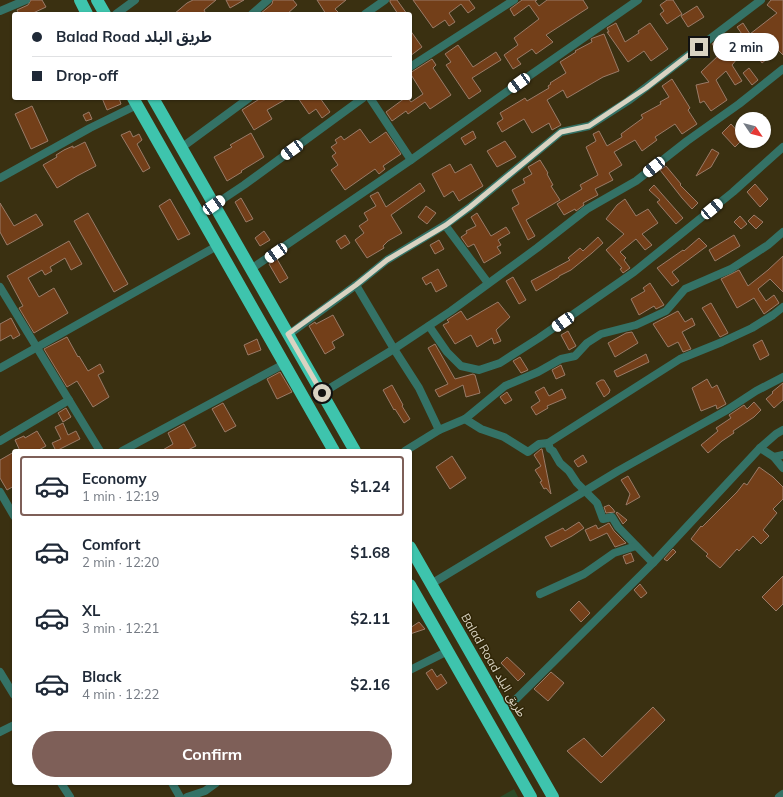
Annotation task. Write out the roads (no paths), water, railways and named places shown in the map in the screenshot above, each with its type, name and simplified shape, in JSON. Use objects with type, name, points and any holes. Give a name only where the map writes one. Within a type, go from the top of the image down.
[{"type":"highway","points":[[80,0],[87,12]]},
{"type":"highway","points":[[98,0],[104,12]]},
{"type":"highway","points":[[154,100],[354,449]]},
{"type":"highway","points":[[135,102],[333,449]]},
{"type":"highway","name":"Balad Road طريق البلد","points":[[412,551],[553,797]]},
{"type":"highway","points":[[412,588],[531,797]]},
{"type":"street","points":[[0,11],[26,0]]},
{"type":"street","points":[[119,12],[135,0]]},
{"type":"street","points":[[254,12],[268,0]]},
{"type":"street","points":[[368,12],[385,0]]},
{"type":"street","points":[[412,66],[514,0]]},
{"type":"street","points":[[251,270],[411,160],[638,0]]},
{"type":"street","points":[[288,334],[356,285],[387,260],[446,225],[561,132],[589,126],[628,102],[761,0]]},
{"type":"street","points":[[322,393],[452,311],[587,209],[636,181],[783,69]]},
{"type":"street","points":[[181,148],[246,100]]},
{"type":"street","points":[[214,205],[244,185],[360,100]]},
{"type":"street","points":[[371,100],[411,160]]},
{"type":"street","points":[[0,178],[135,102]]},
{"type":"street","points":[[429,326],[447,352],[460,366],[479,370],[500,363],[539,338],[634,272],[727,196],[783,147]]},
{"type":"street","points":[[446,225],[488,283]]},
{"type":"street","points":[[408,449],[440,430],[465,419],[505,386],[538,372],[561,359],[575,356],[587,342],[601,334],[636,325],[666,311],[685,289],[731,269],[783,232]]},
{"type":"street","points":[[0,368],[217,246]]},
{"type":"street","points":[[356,285],[419,388],[440,430]]},
{"type":"street","points":[[0,286],[36,348],[99,449]]},
{"type":"street","points":[[465,419],[481,429],[504,437],[528,452],[539,444],[548,443],[680,359],[752,328],[783,307]]},
{"type":"street","points":[[126,449],[284,364]]},
{"type":"street","points":[[431,584],[618,471],[727,410],[756,391],[783,377]]},
{"type":"street","points":[[0,441],[69,400]]},
{"type":"street","points":[[504,711],[653,563],[760,448],[783,430]]},
{"type":"street","points":[[548,443],[550,449],[553,451],[560,463],[597,503],[603,518],[612,517],[618,528],[653,563]]},
{"type":"street","points":[[760,448],[774,457],[783,468]]},
{"type":"street","points":[[774,457],[783,455]]},
{"type":"street","points":[[0,492],[12,513]]},
{"type":"street","points":[[540,594],[584,574],[614,553],[636,546]]},
{"type":"street","points":[[412,669],[448,651]]},
{"type":"street","points":[[0,672],[12,692]]},
{"type":"street","points":[[0,732],[12,726]]},
{"type":"street","points":[[62,785],[70,797]]},
{"type":"street","points":[[173,785],[180,797]]},
{"type":"street","points":[[187,797],[205,791],[213,785]]},
{"type":"street","points":[[779,797],[783,794]]}]
